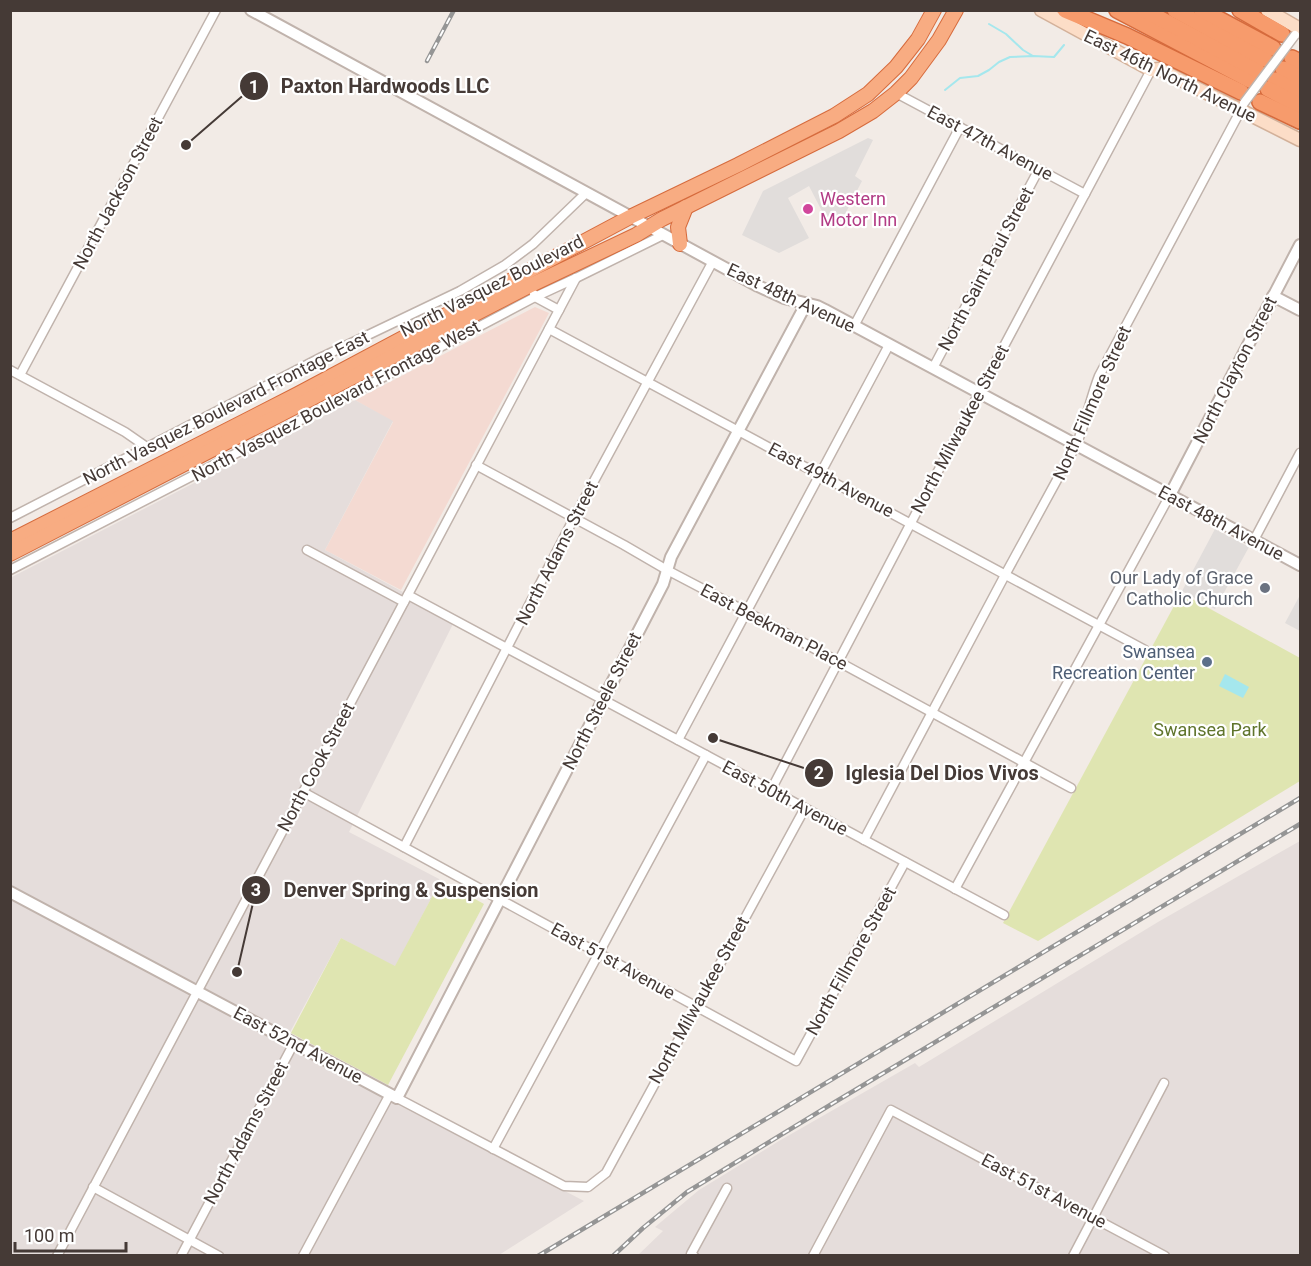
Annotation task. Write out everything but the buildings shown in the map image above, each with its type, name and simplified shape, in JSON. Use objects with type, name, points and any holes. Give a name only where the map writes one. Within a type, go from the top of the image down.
[{"type":"highway","name":"North Vasquez Boulevard","points":[[10,541],[277,405],[630,217],[822,122],[857,102],[896,67],[918,39],[934,10]]},
{"type":"highway","name":"North Vasquez Boulevard","points":[[10,554],[532,291],[687,207],[852,125],[896,93],[911,78],[939,40],[956,10]]},
{"type":"highway","points":[[1065,10],[1127,36],[1215,80],[1253,80]]},
{"type":"highway","points":[[1117,10],[1253,80]]},
{"type":"highway","points":[[1144,10],[1253,80]]},
{"type":"highway","points":[[1174,10],[1253,80]]},
{"type":"highway","points":[[1202,10],[1253,80]]},
{"type":"highway","points":[[1240,10],[1295,30]]},
{"type":"highway","points":[[1280,77],[1300,78]]},
{"type":"highway","points":[[1280,77],[1300,94]]},
{"type":"highway","points":[[1280,77],[1300,106]]},
{"type":"highway","points":[[1280,77],[1300,121]]},
{"type":"highway","points":[[680,244],[678,227],[687,207]]},
{"type":"main road","name":"East 46th North Avenue","points":[[1041,10],[1151,70],[1253,80],[1300,140]]},
{"type":"main road","points":[[1267,10],[1295,30]]},
{"type":"street","name":"North Jackson Street","points":[[20,375],[216,10]]},
{"type":"street","name":"East 48th Avenue","points":[[252,10],[663,235],[778,295],[821,308],[1300,565]]},
{"type":"street","name":"North Fillmore Street","points":[[864,840],[1076,445],[1099,376],[1253,80],[1295,30]]},
{"type":"street","name":"North Milwaukee Street","points":[[771,790],[1151,70]]},
{"type":"street","name":"East 47th Avenue","points":[[896,93],[1085,194]]},
{"type":"street","points":[[854,326],[960,127]]},
{"type":"street","name":"North Saint Paul Street","points":[[933,368],[1039,169]]},
{"type":"street","name":"North Vasquez Boulevard Frontage East","points":[[10,518],[322,357],[460,291],[505,265],[533,244],[586,193]]},
{"type":"street","name":"North Vasquez Boulevard Frontage West","points":[[10,570],[355,392],[532,291],[576,278],[663,235]]},
{"type":"street","name":"North Clayton Street","points":[[1170,495],[1300,245]]},
{"type":"street","name":"North Adams Street","points":[[404,847],[574,518],[713,261]]},
{"type":"street","name":"North Cook Street","points":[[57,1256],[576,278]]},
{"type":"street","points":[[532,291],[559,310]]},
{"type":"street","points":[[1273,296],[1300,310]]},
{"type":"street","name":"North Steele Street","points":[[303,1256],[394,1096],[499,899],[663,584],[671,556],[806,303]]},
{"type":"street","name":"East 49th Avenue","points":[[549,329],[1145,650]]},
{"type":"street","points":[[678,740],[889,345]]},
{"type":"street","points":[[10,370],[125,432],[148,448]]},
{"type":"street","points":[[1254,540],[1300,453]]},
{"type":"street","name":"East Beekman Place","points":[[476,465],[1071,788]]},
{"type":"street","points":[[955,889],[1170,495]]},
{"type":"street","name":"East 50th Avenue","points":[[307,550],[507,648],[1004,915]]},
{"type":"street","points":[[493,1149],[706,755]]},
{"type":"street","name":"East 51st Avenue","points":[[303,792],[796,1061]]},
{"type":"street","name":"North Milwaukee Street","points":[[588,1187],[606,1173],[805,808]]},
{"type":"street","name":"North Fillmore Street","points":[[796,1061],[905,862]]},
{"type":"street","name":"East 52nd Avenue","points":[[10,892],[564,1186],[588,1187]]},
{"type":"street","name":"North Adams Street","points":[[181,1256],[294,1043]]},
{"type":"street","points":[[1073,1256],[1164,1083]]},
{"type":"street","name":"East 51st Avenue","points":[[813,1256],[891,1110],[1165,1256]]},
{"type":"street","points":[[93,1187],[219,1256]]},
{"type":"street","points":[[693,1255],[727,1188]]},
{"type":"shaded area","points":[[868,138],[873,140],[855,176],[862,181],[840,224],[825,217],[809,186],[788,198],[809,238],[779,253],[742,235],[763,191]]},
{"type":"shaded area","points":[[535,307],[549,313],[401,590],[325,550],[393,422],[355,400]]},
{"type":"shaded area","points":[[355,400],[393,421],[325,550],[455,620],[349,832],[441,880],[395,967],[341,938],[283,1045],[584,1201],[499,1255],[11,1255],[10,578]]},
{"type":"shaded area","points":[[1215,529],[1249,547],[1215,609],[1182,591]]},
{"type":"shaded area","points":[[1300,595],[1300,631],[1285,623]]},
{"type":"shaded area","points":[[1300,841],[1300,1255],[637,1256],[663,1231],[655,1227],[699,1190],[915,1063],[919,1067],[1158,922]]},
{"type":"green space","name":"Swansea Park","points":[[1181,593],[1300,658],[1300,781],[1038,941],[1003,923]]},
{"type":"green space","points":[[441,880],[484,904],[388,1085],[291,1033],[341,938],[395,966]]},
{"type":"water","points":[[1225,674],[1249,687],[1243,698],[1219,686]]},
{"type":"waterway","points":[[989,24],[1006,34],[1033,56]]},
{"type":"waterway","points":[[945,90],[960,78],[978,76],[1010,57],[1054,57],[1064,45]]},
{"type":"railway","points":[[427,61],[454,10]]},
{"type":"railway","points":[[538,1256],[1300,798]]},
{"type":"railway","points":[[613,1256],[687,1192],[1300,824]]},
{"type":"place","name":"Paxton Hardwoods LLC","points":[[186,145]]},
{"type":"place","name":"Western Motor Inn","points":[[808,209]]},
{"type":"place","name":"Our Lady of Grace Catholic Church","points":[[1265,588]]},
{"type":"place","name":"Swansea Recreation Center","points":[[1207,662]]},
{"type":"place","name":"Iglesia Del Dios Vivos","points":[[713,738]]},
{"type":"place","name":"Denver Spring & Suspension","points":[[237,972]]}]
